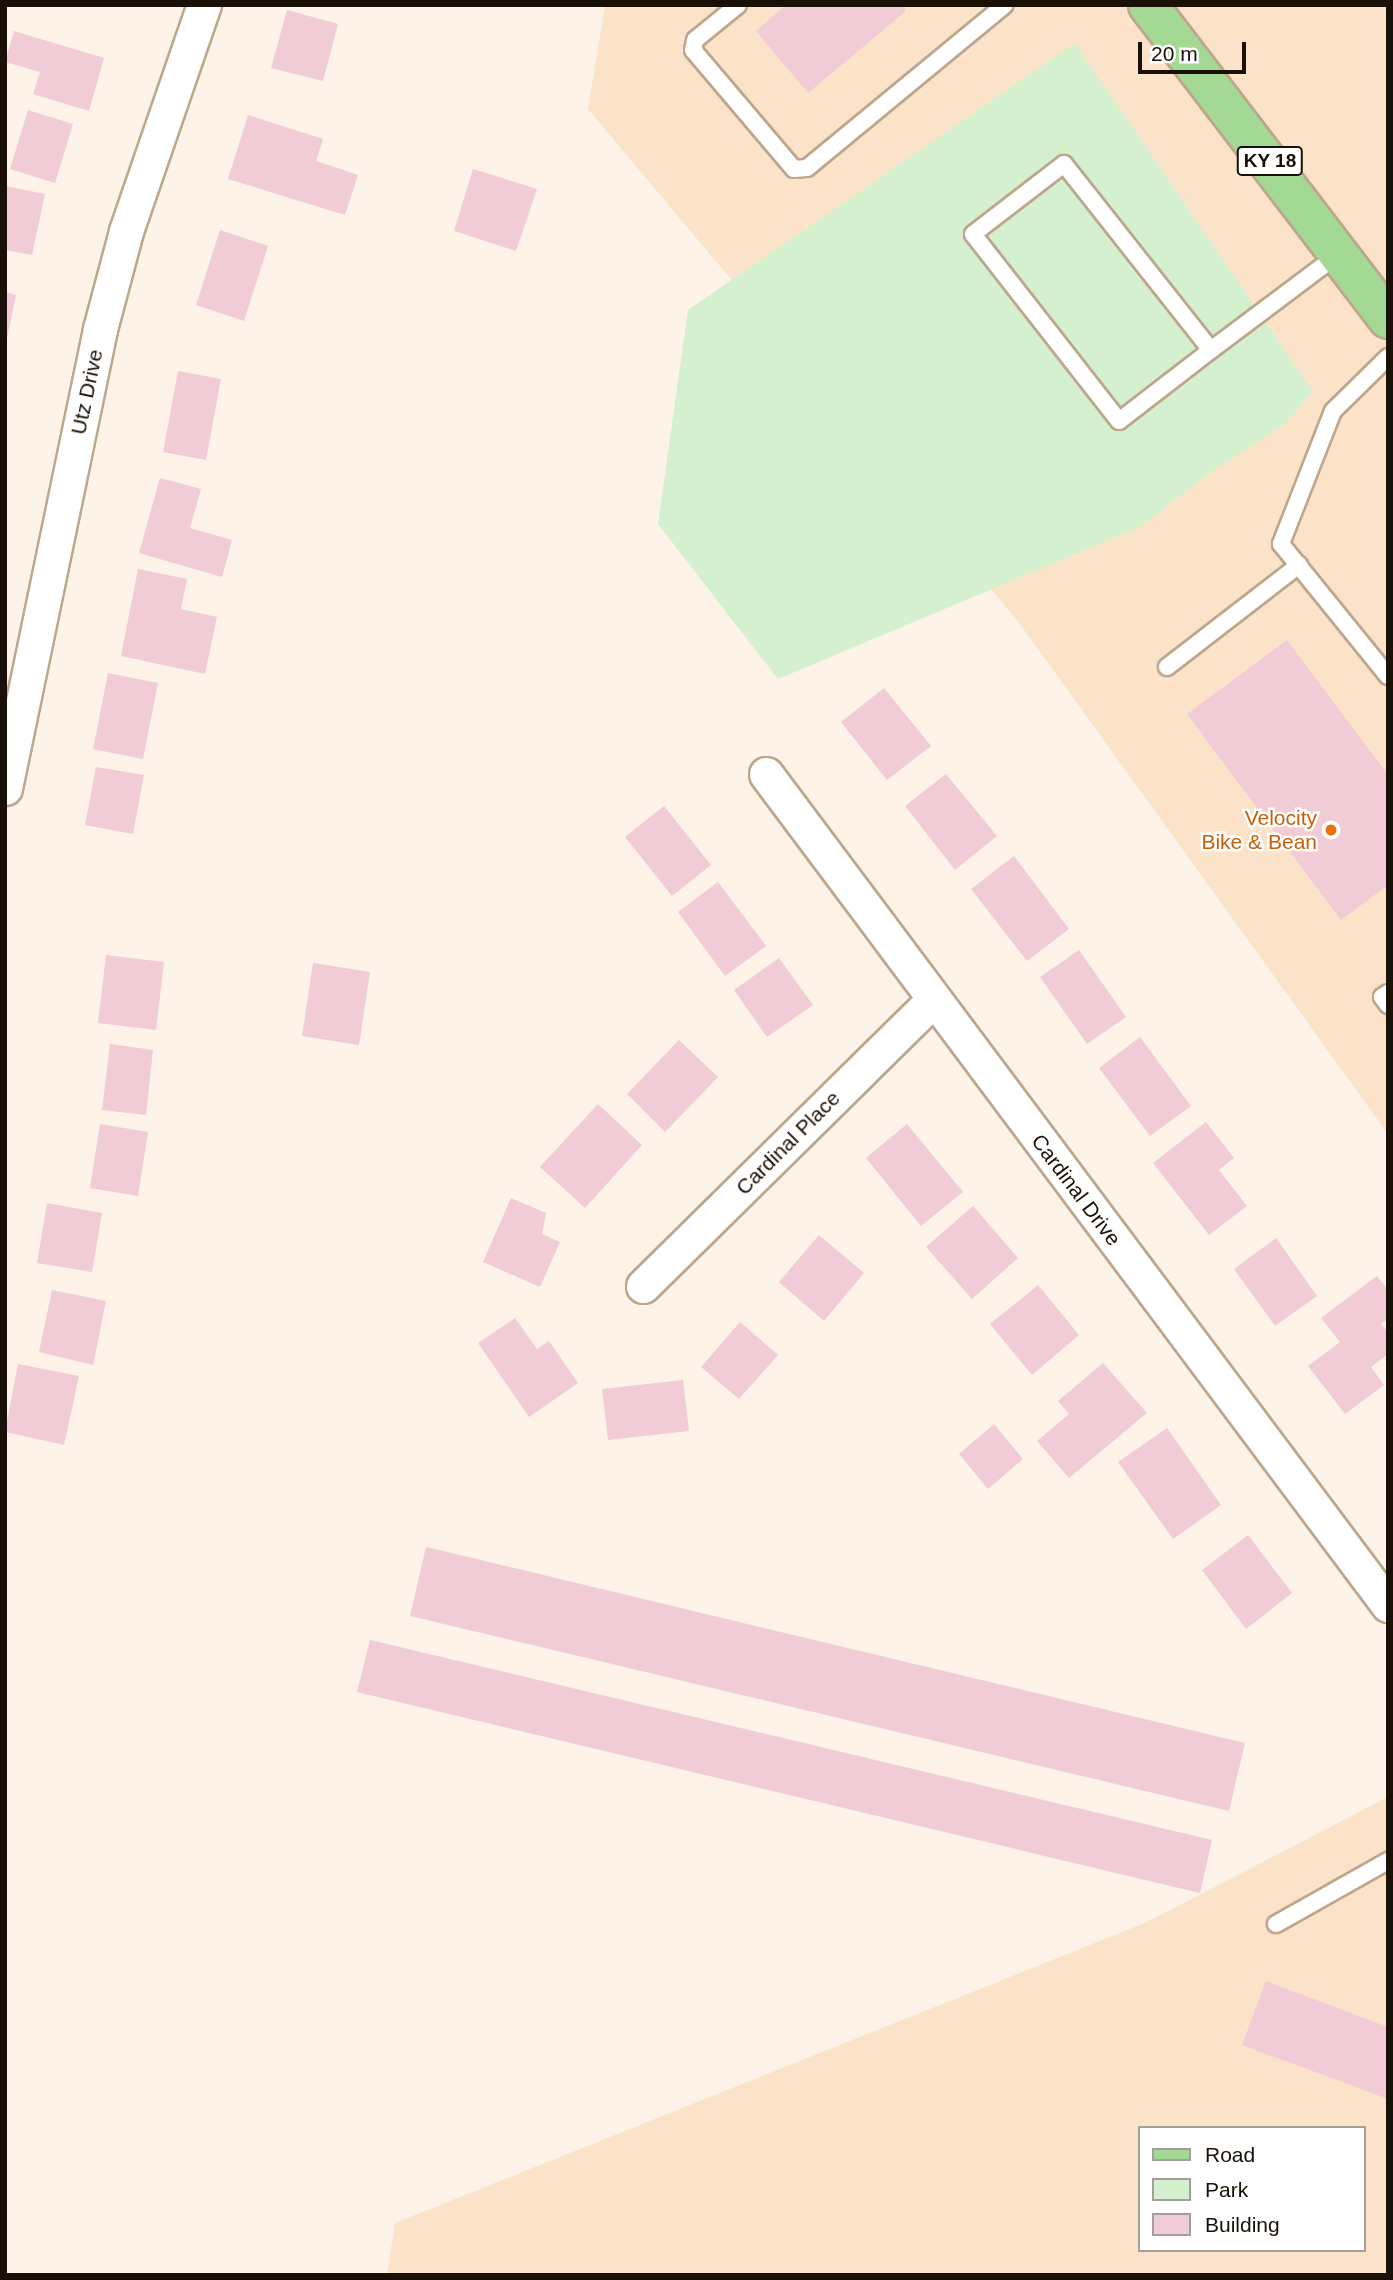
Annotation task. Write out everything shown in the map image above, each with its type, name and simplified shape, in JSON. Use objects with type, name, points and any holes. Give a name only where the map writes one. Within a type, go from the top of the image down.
[{"type":"main road","name":"KY 18","points":[[1149,5],[1388,319]]},
{"type":"street","name":"Utz Drive","points":[[5,788],[100,329],[126,231],[204,5]]},
{"type":"street","name":"Cardinal Drive","points":[[766,774],[1388,1605]]},
{"type":"street","name":"Cardinal Place","points":[[642,1286],[933,1000]]},
{"type":"lane","points":[[738,5],[695,40],[693,50],[794,169],[807,168],[1005,5]]},
{"type":"lane","points":[[1211,350],[1064,163],[973,234],[1119,421],[1339,254]]},
{"type":"lane","points":[[1388,358],[1333,411],[1281,544],[1388,676]]},
{"type":"lane","points":[[1167,667],[1299,565]]},
{"type":"lane","points":[[1388,993],[1382,997],[1388,1005]]},
{"type":"lane","points":[[1276,1924],[1388,1861]]},
{"type":"shaded area","points":[[605,5],[1388,5],[1388,1134],[1017,620],[588,109]]},
{"type":"shaded area","points":[[1388,1797],[1388,2275],[387,2275],[395,2223],[1147,1922]]},
{"type":"green space","points":[[1075,43],[1313,391],[1286,423],[1211,472],[1140,527],[778,679],[658,524],[688,310]]},
{"type":"building","points":[[786,5],[902,5],[906,11],[808,93],[756,31]]},
{"type":"building","points":[[287,10],[338,24],[323,81],[271,68]]},
{"type":"building","points":[[14,31],[104,58],[89,111],[33,94],[40,72],[5,62]]},
{"type":"building","points":[[28,110],[73,124],[55,183],[10,169]]},
{"type":"building","points":[[248,115],[323,139],[316,161],[358,175],[345,215],[228,179]]},
{"type":"building","points":[[473,169],[537,189],[516,251],[454,231]]},
{"type":"building","points":[[5,186],[45,194],[32,255],[5,250]]},
{"type":"building","points":[[220,230],[268,246],[244,321],[196,305]]},
{"type":"building","points":[[5,292],[16,295],[6,343],[5,343]]},
{"type":"building","points":[[178,371],[221,379],[206,460],[163,452]]},
{"type":"building","points":[[160,478],[201,489],[190,528],[232,540],[222,577],[139,553]]},
{"type":"building","points":[[138,569],[187,579],[181,609],[217,617],[205,674],[121,656]]},
{"type":"building","name":"Velocity Bike & Bean","points":[[1287,640],[1388,775],[1388,885],[1341,920],[1187,714]]},
{"type":"building","points":[[108,673],[158,683],[143,759],[93,749]]},
{"type":"building","points":[[884,688],[931,746],[887,780],[841,722]]},
{"type":"building","points":[[96,767],[144,775],[133,834],[85,825]]},
{"type":"building","points":[[946,774],[997,836],[955,870],[905,806]]},
{"type":"building","points":[[664,806],[711,865],[672,896],[625,837]]},
{"type":"building","points":[[1014,856],[1069,929],[1027,961],[971,889]]},
{"type":"building","points":[[718,882],[766,946],[725,976],[678,912]]},
{"type":"building","points":[[1079,950],[1126,1017],[1087,1044],[1040,977]]},
{"type":"building","points":[[106,955],[164,962],[156,1030],[98,1023]]},
{"type":"building","points":[[779,958],[813,1005],[767,1037],[734,990]]},
{"type":"building","points":[[313,963],[370,972],[359,1045],[302,1036]]},
{"type":"building","points":[[1140,1037],[1191,1106],[1150,1136],[1099,1068]]},
{"type":"building","points":[[679,1040],[718,1077],[665,1132],[627,1094]]},
{"type":"building","points":[[110,1044],[153,1050],[146,1115],[102,1110]]},
{"type":"building","points":[[598,1104],[642,1145],[585,1208],[540,1167]]},
{"type":"building","points":[[1206,1122],[1234,1158],[1219,1170],[1247,1206],[1209,1235],[1153,1163]]},
{"type":"building","points":[[100,1124],[148,1132],[138,1196],[90,1188]]},
{"type":"building","points":[[907,1124],[963,1192],[921,1226],[866,1158]]},
{"type":"building","points":[[511,1198],[546,1213],[542,1234],[560,1242],[540,1287],[483,1262]]},
{"type":"building","points":[[47,1203],[102,1213],[92,1272],[37,1263]]},
{"type":"building","points":[[973,1206],[1018,1258],[972,1299],[926,1247]]},
{"type":"building","points":[[819,1235],[864,1273],[824,1321],[779,1282]]},
{"type":"building","points":[[1276,1238],[1317,1296],[1275,1326],[1234,1269]]},
{"type":"building","points":[[1377,1276],[1388,1290],[1388,1319],[1381,1324],[1388,1332],[1388,1354],[1371,1367],[1384,1385],[1345,1414],[1308,1366],[1340,1342],[1321,1318]]},
{"type":"building","points":[[1038,1285],[1079,1335],[1032,1375],[990,1324]]},
{"type":"building","points":[[52,1290],[106,1301],[93,1365],[39,1352]]},
{"type":"building","points":[[515,1318],[537,1349],[549,1341],[578,1383],[529,1417],[478,1343]]},
{"type":"building","points":[[740,1322],[778,1355],[739,1399],[701,1367]]},
{"type":"building","points":[[1103,1363],[1147,1413],[1069,1478],[1037,1441],[1069,1414],[1058,1401]]},
{"type":"building","points":[[18,1364],[79,1376],[64,1445],[5,1432]]},
{"type":"building","points":[[683,1380],[689,1431],[608,1440],[602,1389]]},
{"type":"building","points":[[994,1424],[1023,1459],[988,1489],[959,1454]]},
{"type":"building","points":[[1167,1428],[1221,1505],[1173,1539],[1118,1462]]},
{"type":"building","points":[[1248,1535],[1292,1593],[1246,1629],[1202,1570]]},
{"type":"building","points":[[426,1547],[1245,1743],[1229,1811],[410,1616]]},
{"type":"building","points":[[370,1640],[1212,1840],[1200,1893],[357,1692]]},
{"type":"building","points":[[1266,1981],[1388,2027],[1388,2099],[1242,2045]]},
{"type":"place","name":"Velocity Bike & Bean","points":[[1331,830]]}]
